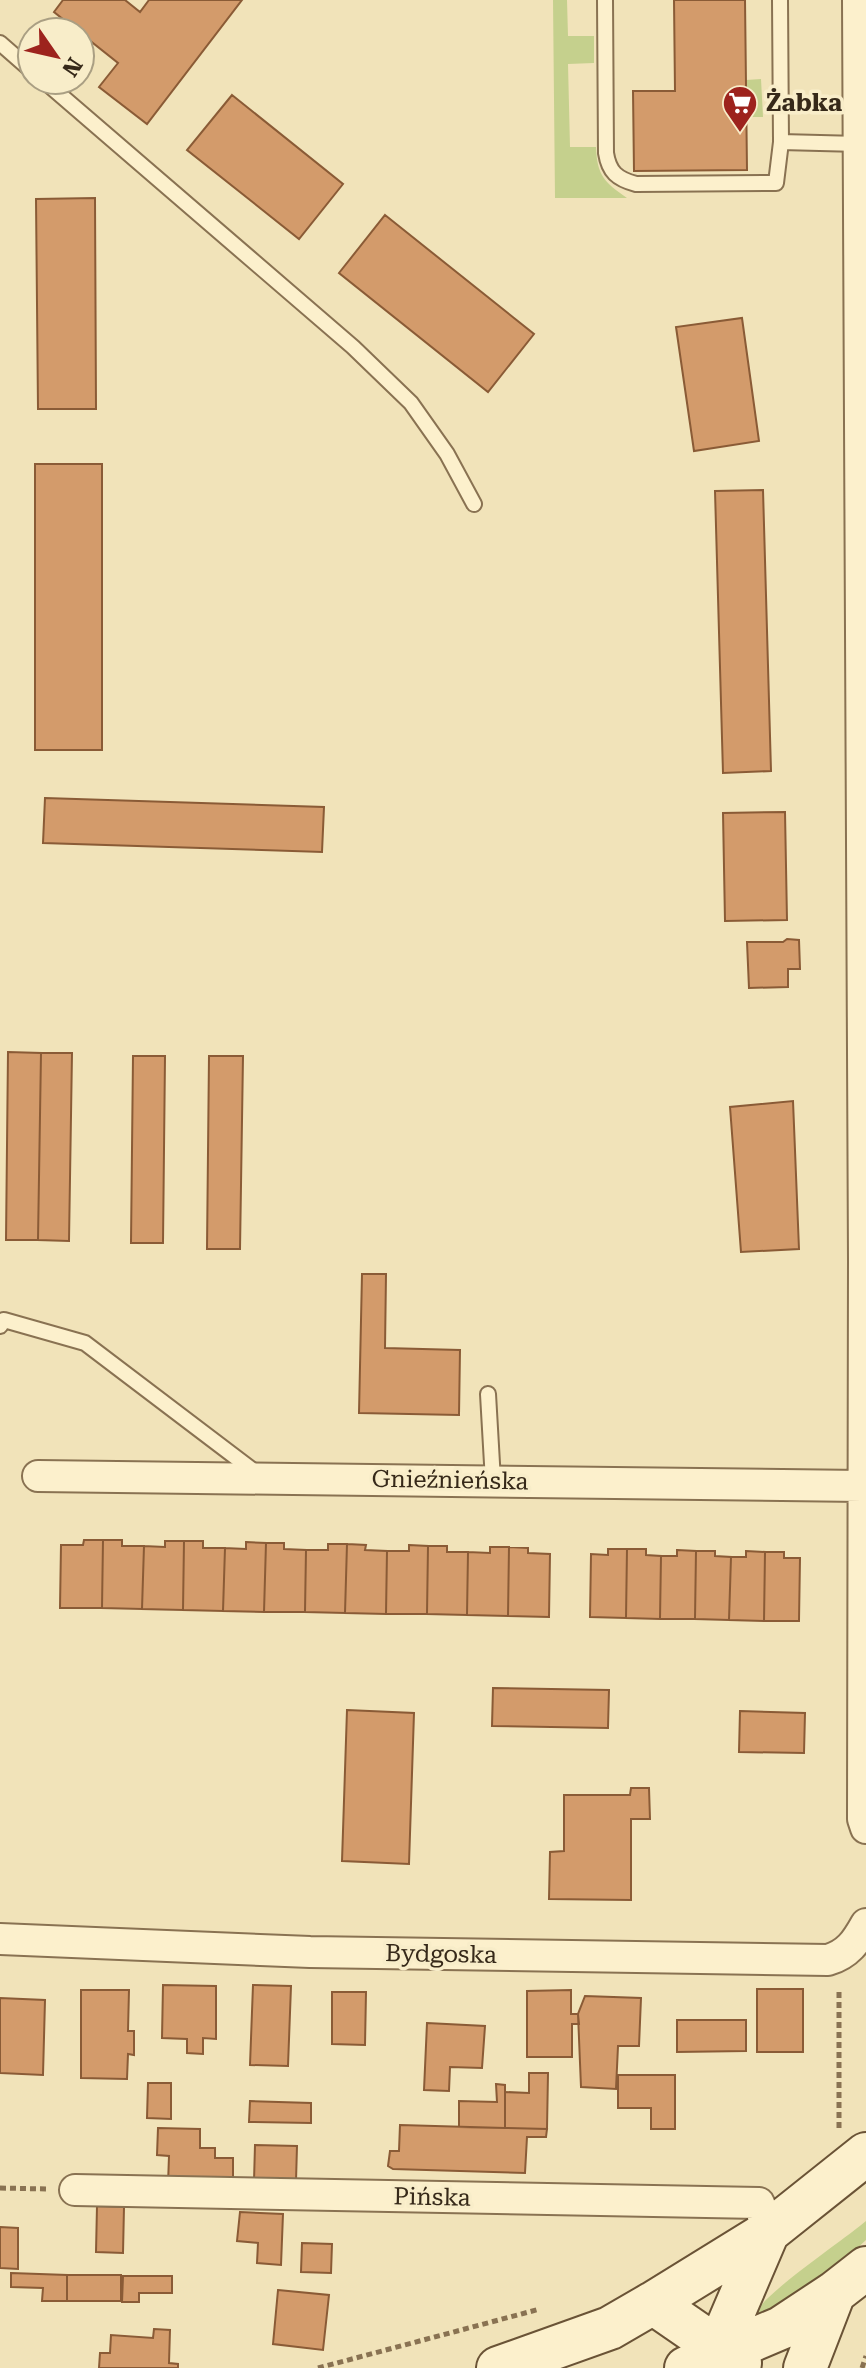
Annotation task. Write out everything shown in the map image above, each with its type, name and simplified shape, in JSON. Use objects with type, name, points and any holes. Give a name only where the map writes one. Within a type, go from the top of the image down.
[{"type":"main road","points":[[498,2368],[610,2328],[768,2232],[852,2148]]},
{"type":"main road","points":[[720,2364],[723,2337],[768,2232]]},
{"type":"main road","points":[[720,2364],[781,2328],[850,2280]]},
{"type":"main road","points":[[805,2368],[850,2280]]},
{"type":"main road","points":[[653,2303],[720,2364]]},
{"type":"street","points":[[858,0],[863,144],[862,1486],[863,1803],[866,1828]]},
{"type":"street","name":"Gnieźnieńska","points":[[38,1476],[862,1486]]},
{"type":"street","points":[[840,1957],[854,1945],[866,1924]]},
{"type":"street","name":"Bydgoska","points":[[0,1939],[326,1952],[828,1960],[840,1957]]},
{"type":"street","name":"Pińska","points":[[75,2190],[759,2203],[768,2232]]},
{"type":"lane","points":[[605,0],[606,153],[609,169],[622,180],[636,184],[776,183],[781,142],[780,0]]},
{"type":"lane","points":[[0,43],[16,57]]},
{"type":"lane","points":[[62,96],[353,347],[411,403],[447,454],[474,504]]},
{"type":"lane","points":[[781,142],[863,144]]},
{"type":"lane","points":[[0,1326],[4,1320],[85,1343],[263,1478]]},
{"type":"lane","points":[[488,1394],[493,1481]]},
{"type":"path","points":[[840,1957],[852,2148]]},
{"type":"path","points":[[0,2188],[75,2190]]},
{"type":"path","points":[[318,2368],[541,2309]]},
{"type":"path","points":[[862,2368],[866,2356]]},
{"type":"green space","points":[[553,0],[567,0],[568,36],[594,36],[594,63],[568,64],[570,147],[596,147],[603,177],[627,198],[555,198]]},
{"type":"green space","points":[[761,79],[763,117],[747,117],[746,80]]},
{"type":"green space","points":[[866,2221],[866,2240],[841,2263],[768,2312],[756,2313],[788,2280]]},
{"type":"building","points":[[63,0],[125,0],[140,12],[149,0],[242,0],[147,124],[99,87],[118,63],[96,45],[96,16],[59,16],[54,12]]},
{"type":"building","points":[[674,0],[745,0],[747,170],[634,171],[633,91],[675,91]]},
{"type":"building","points":[[232,95],[343,184],[299,239],[187,150]]},
{"type":"building","points":[[95,198],[96,409],[38,409],[36,199]]},
{"type":"building","points":[[385,215],[534,334],[488,392],[339,273]]},
{"type":"building","points":[[742,318],[759,441],[694,451],[676,327]]},
{"type":"building","points":[[35,464],[102,464],[102,750],[35,750]]},
{"type":"building","points":[[763,490],[771,771],[723,773],[715,491]]},
{"type":"building","points":[[45,798],[324,807],[322,852],[43,843]]},
{"type":"building","points":[[785,812],[787,920],[725,921],[723,813]]},
{"type":"building","points":[[787,939],[799,940],[800,969],[788,969],[788,987],[749,988],[747,942],[783,942]]},
{"type":"building","points":[[8,1052],[41,1053],[38,1240],[6,1240]]},
{"type":"building","points":[[41,1053],[72,1053],[69,1241],[38,1240]]},
{"type":"building","points":[[133,1056],[165,1056],[163,1243],[131,1243]]},
{"type":"building","points":[[209,1056],[243,1056],[240,1249],[207,1249]]},
{"type":"building","points":[[793,1101],[799,1249],[741,1252],[730,1107]]},
{"type":"building","points":[[362,1274],[386,1274],[385,1348],[460,1350],[459,1415],[359,1413]]},
{"type":"building","points":[[84,1540],[103,1540],[102,1608],[60,1608],[61,1545],[83,1545]]},
{"type":"building","points":[[103,1540],[122,1540],[122,1546],[144,1546],[142,1609],[102,1608]]},
{"type":"building","points":[[165,1541],[184,1541],[183,1610],[142,1609],[144,1546],[165,1547]]},
{"type":"building","points":[[184,1541],[203,1541],[203,1548],[225,1548],[223,1611],[183,1610]]},
{"type":"building","points":[[246,1542],[266,1543],[264,1612],[223,1611],[225,1548],[246,1549]]},
{"type":"building","points":[[266,1543],[284,1543],[284,1549],[306,1550],[305,1612],[264,1612]]},
{"type":"building","points":[[328,1544],[347,1544],[345,1613],[305,1612],[306,1550],[328,1550]]},
{"type":"building","points":[[347,1544],[366,1545],[365,1550],[387,1551],[386,1614],[345,1613]]},
{"type":"building","points":[[409,1545],[428,1546],[427,1614],[386,1614],[387,1551],[409,1551]]},
{"type":"building","points":[[428,1546],[447,1546],[447,1552],[468,1552],[467,1615],[427,1614]]},
{"type":"building","points":[[490,1547],[509,1547],[508,1616],[467,1615],[468,1552],[490,1553]]},
{"type":"building","points":[[509,1547],[528,1548],[528,1553],[550,1554],[549,1617],[508,1616]]},
{"type":"building","points":[[608,1549],[627,1549],[626,1618],[590,1617],[591,1554],[608,1555]]},
{"type":"building","points":[[627,1549],[646,1549],[646,1555],[661,1556],[660,1619],[626,1618]]},
{"type":"building","points":[[677,1550],[696,1551],[695,1619],[660,1619],[661,1556],[677,1556]]},
{"type":"building","points":[[696,1551],[715,1551],[715,1556],[731,1557],[729,1620],[695,1619]]},
{"type":"building","points":[[746,1551],[765,1552],[764,1621],[729,1620],[731,1557],[746,1557]]},
{"type":"building","points":[[765,1552],[784,1552],[784,1558],[800,1558],[799,1621],[764,1621]]},
{"type":"building","points":[[493,1688],[609,1690],[608,1728],[492,1726]]},
{"type":"building","points":[[347,1710],[414,1713],[409,1864],[342,1861]]},
{"type":"building","points":[[740,1711],[805,1713],[804,1753],[739,1752]]},
{"type":"building","points":[[631,1788],[649,1788],[650,1819],[631,1819],[631,1900],[549,1899],[550,1852],[564,1851],[564,1795],[630,1795]]},
{"type":"building","points":[[163,1985],[216,1986],[216,2039],[203,2038],[203,2054],[187,2053],[187,2039],[162,2038]]},
{"type":"building","points":[[253,1985],[291,1986],[288,2066],[250,2065]]},
{"type":"building","points":[[757,1989],[803,1989],[803,2052],[757,2052]]},
{"type":"building","points":[[81,1990],[129,1990],[128,2031],[134,2031],[134,2055],[128,2054],[127,2079],[81,2078]]},
{"type":"building","points":[[571,1990],[571,2014],[578,2014],[579,2024],[572,2024],[572,2057],[527,2057],[527,1991]]},
{"type":"building","points":[[332,1992],[366,1992],[365,2045],[332,2044]]},
{"type":"building","points":[[585,1996],[641,1998],[639,2046],[618,2046],[616,2089],[581,2087],[578,2014]]},
{"type":"building","points":[[0,1998],[45,2000],[43,2075],[0,2073]]},
{"type":"building","points":[[677,2020],[746,2020],[746,2051],[677,2052]]},
{"type":"building","points":[[427,2023],[485,2026],[482,2068],[450,2067],[449,2091],[424,2090]]},
{"type":"building","points":[[529,2073],[548,2073],[547,2129],[505,2128],[505,2092],[529,2093]]},
{"type":"building","points":[[618,2075],[675,2075],[675,2129],[651,2129],[651,2108],[618,2108]]},
{"type":"building","points":[[148,2083],[171,2083],[171,2119],[147,2118]]},
{"type":"building","points":[[496,2084],[505,2085],[505,2128],[459,2127],[459,2101],[497,2102]]},
{"type":"building","points":[[250,2101],[311,2103],[311,2123],[249,2122]]},
{"type":"building","points":[[400,2125],[547,2129],[546,2137],[527,2137],[525,2173],[393,2169],[388,2166],[390,2151],[399,2151]]},
{"type":"building","points":[[158,2128],[200,2129],[200,2148],[215,2148],[215,2158],[233,2158],[233,2187],[168,2184],[169,2156],[157,2155]]},
{"type":"building","points":[[255,2145],[297,2146],[296,2181],[254,2181]]},
{"type":"building","points":[[97,2206],[124,2207],[123,2253],[96,2252]]},
{"type":"building","points":[[240,2212],[283,2214],[281,2265],[257,2263],[258,2243],[237,2241]]},
{"type":"building","points":[[0,2227],[18,2228],[18,2269],[0,2268]]},
{"type":"building","points":[[302,2243],[332,2244],[331,2273],[301,2272]]},
{"type":"building","points":[[11,2273],[67,2275],[67,2301],[42,2301],[43,2288],[11,2287]]},
{"type":"building","points":[[67,2275],[121,2275],[121,2301],[67,2301]]},
{"type":"building","points":[[123,2276],[172,2276],[172,2293],[139,2293],[139,2302],[122,2302]]},
{"type":"building","points":[[278,2290],[329,2295],[323,2350],[273,2344]]},
{"type":"building","points":[[154,2329],[170,2330],[169,2363],[178,2364],[178,2368],[99,2368],[100,2353],[110,2353],[111,2335],[153,2338]]},
{"type":"place","name":"Żabka","points":[[740,134]]}]
